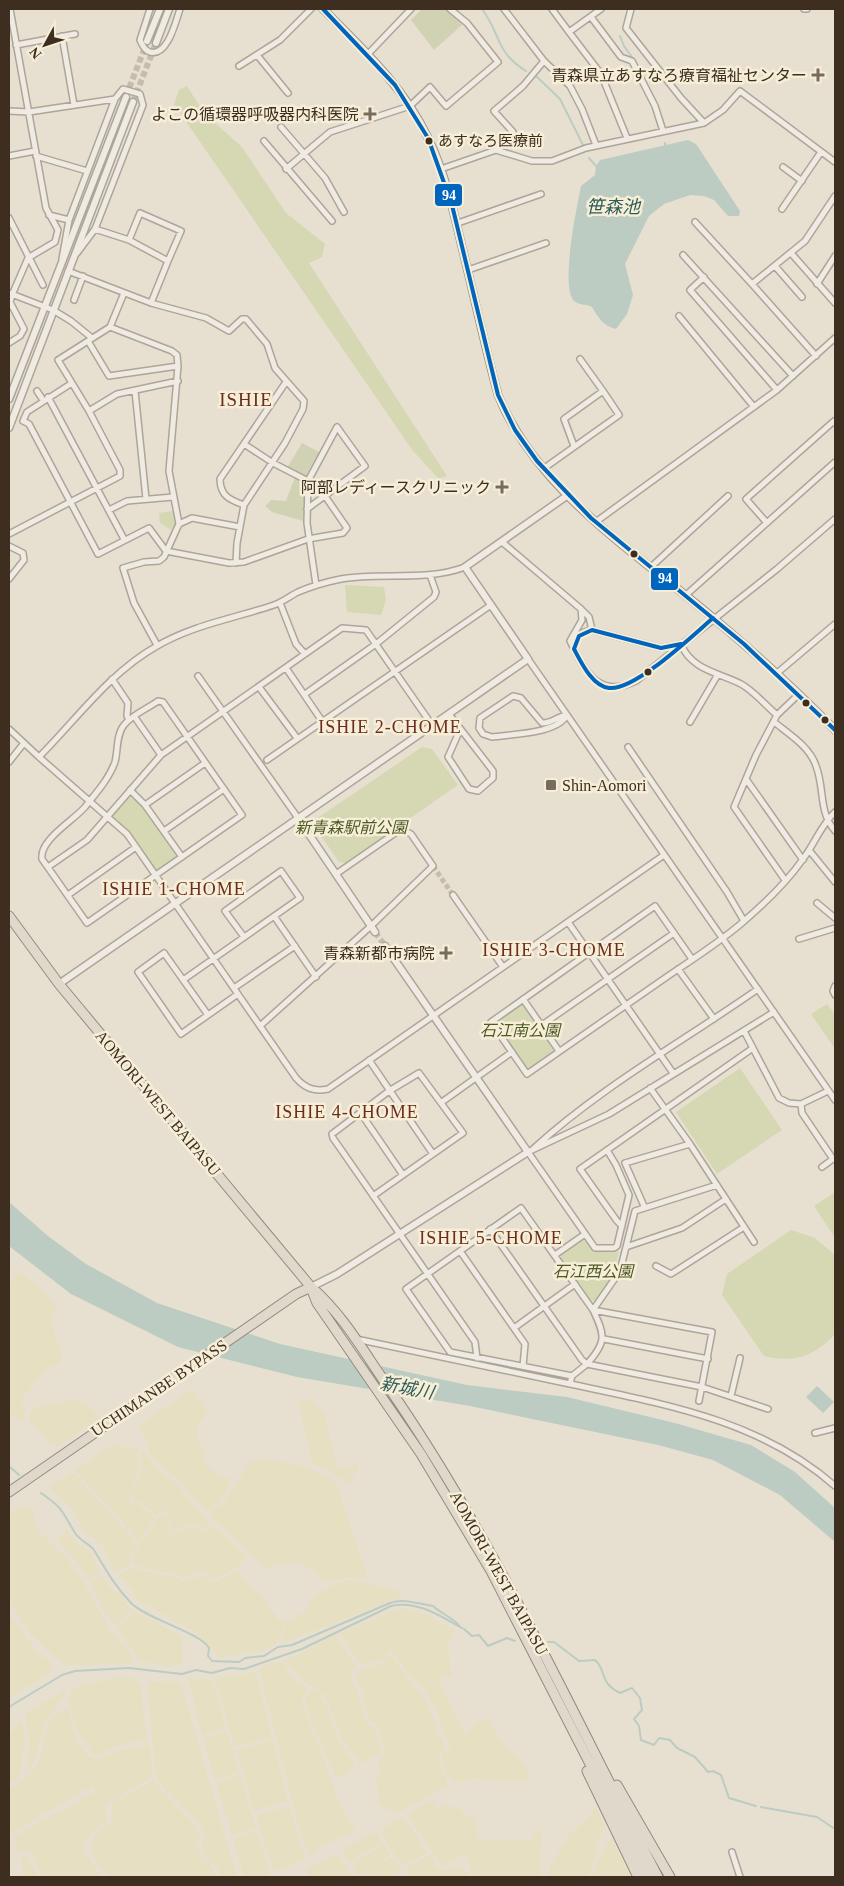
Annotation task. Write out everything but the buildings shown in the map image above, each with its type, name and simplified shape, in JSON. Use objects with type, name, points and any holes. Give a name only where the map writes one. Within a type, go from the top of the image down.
[{"type":"highway","name":"AOMORI-WEST BAIPASU","points":[[9,916],[59,984],[311,1287],[328,1301],[400,1405],[456,1493],[498,1566],[658,1877]]},
{"type":"highway","name":"AOMORI-WEST BAIPASU","points":[[311,1287],[316,1302],[425,1461],[487,1564],[648,1877]]},
{"type":"highway","name":"UCHIMANBE BYPASS","points":[[9,1492],[296,1294],[311,1287]]},
{"type":"highway","points":[[558,1702],[584,1765],[638,1877]]},
{"type":"highway","points":[[577,1718],[670,1877]]},
{"type":"main road","points":[[323,9],[368,54],[410,106],[428,137],[441,169],[458,223],[498,395],[516,432],[543,469],[568,495],[713,618],[799,694],[835,730]]},
{"type":"street","points":[[9,343],[20,336],[24,329],[10,302],[10,294],[28,258],[55,242],[58,230],[46,208],[10,9]]},
{"type":"street","points":[[150,9],[140,40],[145,49],[154,53],[166,46],[180,9]]},
{"type":"street","points":[[147,41],[160,9]]},
{"type":"street","points":[[156,43],[169,9]]},
{"type":"street","points":[[240,66],[280,40],[311,9]]},
{"type":"street","points":[[368,54],[411,9]]},
{"type":"street","points":[[286,169],[330,132],[410,106],[430,87],[446,106],[498,62],[467,23],[450,9]]},
{"type":"street","points":[[504,9],[544,61],[570,86],[582,109],[596,145]]},
{"type":"street","points":[[552,9],[601,74],[627,138]]},
{"type":"street","points":[[569,32],[601,9]]},
{"type":"street","points":[[630,9],[626,28],[681,98],[704,123]]},
{"type":"street","points":[[591,17],[621,57],[632,61],[655,106],[663,131]]},
{"type":"street","points":[[16,45],[75,34]]},
{"type":"street","points":[[62,36],[74,104]]},
{"type":"street","points":[[256,55],[288,93]]},
{"type":"street","points":[[441,169],[496,150],[513,136],[513,132],[494,111],[522,86],[544,61]]},
{"type":"street","points":[[61,264],[69,220],[87,171],[115,99],[120,92],[127,89],[140,94],[143,104],[95,229],[74,258]]},
{"type":"street","points":[[496,150],[520,159],[552,161],[596,145],[704,123],[723,110],[740,91],[835,162]]},
{"type":"street","points":[[9,394],[45,307],[126,97]]},
{"type":"street","points":[[9,111],[29,112],[115,99]]},
{"type":"street","points":[[9,428],[133,102]]},
{"type":"street","points":[[282,127],[325,178],[344,212]]},
{"type":"street","points":[[264,141],[332,221]]},
{"type":"street","points":[[782,209],[821,152]]},
{"type":"street","points":[[9,156],[36,154],[87,171]]},
{"type":"street","points":[[782,167],[802,181]]},
{"type":"street","points":[[458,223],[541,194]]},
{"type":"street","points":[[752,284],[805,241],[835,196]]},
{"type":"street","points":[[129,240],[140,213],[181,231],[151,303]]},
{"type":"street","points":[[49,215],[69,220]]},
{"type":"street","points":[[9,218],[28,258],[44,285]]},
{"type":"street","points":[[695,222],[816,356]]},
{"type":"street","points":[[95,229],[129,240],[168,261]]},
{"type":"street","points":[[468,270],[546,243]]},
{"type":"street","points":[[791,254],[835,303]]},
{"type":"street","points":[[683,255],[794,376]]},
{"type":"street","points":[[817,284],[835,256]]},
{"type":"street","points":[[775,266],[802,297]]},
{"type":"street","points":[[68,271],[151,303],[206,318],[229,331],[242,319],[246,319],[266,344],[275,368],[304,401],[303,410],[273,463],[244,505],[236,563]]},
{"type":"street","points":[[74,300],[84,276]]},
{"type":"street","points":[[704,277],[690,290],[777,390]]},
{"type":"street","points":[[9,534],[120,476],[120,470],[89,411],[58,360],[110,327],[124,293]]},
{"type":"street","points":[[10,294],[53,310],[71,321],[90,340],[109,376],[178,366]]},
{"type":"street","points":[[679,316],[754,407]]},
{"type":"street","points":[[110,327],[172,351],[177,355],[178,381],[169,471],[179,524],[166,552],[159,561],[144,562],[123,568],[134,603],[157,645]]},
{"type":"street","points":[[597,521],[777,390],[835,338]]},
{"type":"street","points":[[543,469],[619,415],[580,359]]},
{"type":"street","points":[[89,411],[117,394],[178,381]]},
{"type":"street","points":[[244,505],[229,500],[223,493],[220,480],[286,382]]},
{"type":"street","points":[[23,421],[26,412],[72,383]]},
{"type":"street","points":[[37,391],[46,398],[124,539]]},
{"type":"street","points":[[135,391],[146,499]]},
{"type":"street","points":[[574,446],[564,419],[603,392]]},
{"type":"street","points":[[13,418],[29,424],[98,554],[124,539],[149,528],[166,552],[236,563],[257,558],[308,539],[343,533],[347,528],[325,496]]},
{"type":"street","points":[[767,523],[746,499],[834,421],[835,423]]},
{"type":"street","points":[[307,509],[365,466],[337,427],[308,481],[307,509],[308,539],[316,585]]},
{"type":"street","points":[[244,444],[273,463],[308,481]]},
{"type":"street","points":[[686,596],[835,462]]},
{"type":"street","points":[[39,757],[112,679],[157,645],[207,625],[280,603],[316,585],[369,576],[430,576],[465,567],[568,495]]},
{"type":"street","points":[[651,567],[728,496]]},
{"type":"street","points":[[109,510],[127,501],[173,497]]},
{"type":"street","points":[[179,524],[192,518],[240,527]]},
{"type":"street","points":[[581,609],[582,620],[570,641],[594,679],[612,688],[636,681],[777,569],[835,519]]},
{"type":"street","points":[[502,542],[581,609],[589,617],[592,630]]},
{"type":"street","points":[[9,546],[23,553],[24,560],[9,579]]},
{"type":"street","points":[[465,567],[835,1100]]},
{"type":"street","points":[[305,694],[376,644],[434,597],[436,592],[430,576]]},
{"type":"street","points":[[280,603],[296,644],[305,654]]},
{"type":"street","points":[[266,760],[491,605]]},
{"type":"street","points":[[776,674],[835,624]]},
{"type":"street","points":[[48,867],[87,840],[161,755],[342,628],[366,630],[432,725]]},
{"type":"street","points":[[574,649],[578,636],[584,631],[592,630],[661,648],[681,644]]},
{"type":"street","points":[[681,644],[683,650],[703,668],[717,676],[743,685],[777,715]]},
{"type":"street","points":[[59,984],[528,659]]},
{"type":"street","points":[[286,668],[322,721]]},
{"type":"street","points":[[198,676],[373,929]]},
{"type":"street","points":[[690,722],[717,676]]},
{"type":"street","points":[[112,679],[128,703],[126,716],[132,718],[161,755]]},
{"type":"street","points":[[259,687],[297,738]]},
{"type":"street","points":[[785,880],[734,807],[756,754],[777,715],[799,694]]},
{"type":"street","points":[[513,696],[521,698],[542,723],[546,724],[567,715],[564,720],[552,728],[492,737],[483,734],[478,723],[483,715],[513,696]]},
{"type":"street","points":[[158,701],[163,702],[242,815],[87,923],[41,854],[50,839],[78,815],[89,802],[112,769],[120,732],[132,718],[158,701]]},
{"type":"street","points":[[449,714],[492,771],[493,778],[478,790],[469,788],[450,761],[449,751],[459,732],[449,714]]},
{"type":"street","points":[[774,722],[810,755],[816,765],[826,820],[835,831]]},
{"type":"street","points":[[9,728],[89,802],[127,834],[296,1078],[307,1088],[314,1090],[328,1089],[664,856]]},
{"type":"street","points":[[9,762],[24,743]]},
{"type":"street","points":[[628,747],[727,892],[744,921]]},
{"type":"street","points":[[145,804],[206,762]]},
{"type":"street","points":[[746,779],[803,860]]},
{"type":"street","points":[[164,830],[224,789]]},
{"type":"street","points":[[130,790],[145,804],[182,857]]},
{"type":"street","points":[[692,959],[655,906],[491,1022],[527,1074],[723,938],[744,921],[803,860],[826,820],[835,812]]},
{"type":"street","points":[[260,1026],[373,929],[433,866],[410,834],[401,829],[336,874]]},
{"type":"street","points":[[68,895],[136,847]]},
{"type":"street","points":[[809,850],[835,882]]},
{"type":"street","points":[[183,980],[300,898],[281,871],[225,911],[244,937]]},
{"type":"street","points":[[453,895],[503,968]]},
{"type":"street","points":[[817,903],[835,918]]},
{"type":"street","points":[[274,916],[316,977]]},
{"type":"street","points":[[568,922],[673,1073]]},
{"type":"street","points":[[799,940],[835,928]]},
{"type":"street","points":[[542,1025],[674,933]]},
{"type":"street","points":[[234,988],[295,946]]},
{"type":"street","points":[[385,946],[595,1248],[614,1248],[622,1226],[629,1195],[607,1150]]},
{"type":"street","points":[[208,1015],[164,953],[138,972],[181,1034],[238,994]]},
{"type":"street","points":[[678,969],[714,1019]]},
{"type":"street","points":[[528,1152],[595,1096],[758,989]]},
{"type":"street","points":[[523,999],[559,1051]]},
{"type":"street","points":[[311,1287],[338,1274],[528,1152],[609,1114],[774,1012]]},
{"type":"street","points":[[744,1032],[779,1098],[789,1103],[801,1104],[828,1091]]},
{"type":"street","points":[[622,1226],[580,1170],[754,1048]]},
{"type":"street","points":[[442,1102],[512,1052]]},
{"type":"street","points":[[369,1060],[433,1154]]},
{"type":"street","points":[[373,1196],[463,1133],[419,1073],[360,1112],[332,1134],[373,1196],[399,1234],[475,1342],[477,1358]]},
{"type":"street","points":[[650,1088],[690,1144],[754,1242]]},
{"type":"street","points":[[801,1104],[802,1114],[834,1158],[822,1167]]},
{"type":"street","points":[[360,1112],[403,1175]]},
{"type":"street","points":[[644,1206],[625,1164],[690,1144]]},
{"type":"street","points":[[593,1310],[617,1277],[635,1211],[644,1206],[717,1185]]},
{"type":"street","points":[[626,1247],[682,1228],[726,1199]]},
{"type":"street","points":[[570,1384],[572,1376],[598,1352],[604,1339],[602,1328],[576,1284],[520,1208],[406,1289],[450,1352],[572,1376]]},
{"type":"street","points":[[656,1266],[672,1274],[744,1227]]},
{"type":"street","points":[[490,1229],[582,1360],[587,1364],[702,1387],[768,1409]]},
{"type":"street","points":[[555,1255],[585,1234]]},
{"type":"street","points":[[460,1251],[525,1344],[523,1366]]},
{"type":"street","points":[[514,1328],[576,1284]]},
{"type":"street","points":[[593,1310],[712,1332],[699,1401]]},
{"type":"street","points":[[604,1339],[708,1359]]},
{"type":"street","points":[[355,1340],[670,1405],[700,1413],[776,1445],[808,1465],[835,1486]]},
{"type":"street","points":[[731,1396],[740,1358]]},
{"type":"street","points":[[815,1433],[835,1428]]},
{"type":"street","points":[[732,1852],[740,1877]]},
{"type":"shaded area","points":[[20,1272],[45,1293],[56,1307],[51,1320],[62,1356],[60,1363],[52,1366],[35,1382],[21,1401],[25,1408],[23,1421],[9,1413],[9,1284]]},
{"type":"shaded area","points":[[193,1388],[208,1413],[197,1429],[197,1437],[205,1456],[204,1461],[211,1470],[232,1480],[220,1502],[206,1511],[191,1497],[180,1481],[157,1463],[149,1453],[149,1445],[139,1426]]},
{"type":"shaded area","points":[[312,1399],[325,1416],[337,1469],[360,1463],[353,1478],[347,1484],[323,1467],[312,1464],[299,1403]]},
{"type":"shaded area","points":[[69,1400],[83,1402],[101,1417],[59,1446],[51,1444],[29,1422],[29,1415],[32,1410],[38,1407]]},
{"type":"shaded area","points":[[114,1443],[117,1446],[139,1449],[137,1454],[139,1466],[130,1501],[132,1504],[137,1503],[154,1517],[140,1542],[75,1470]]},
{"type":"shaded area","points":[[143,1450],[155,1467],[179,1486],[184,1495],[210,1522],[202,1530],[193,1523],[173,1531],[166,1510],[156,1515],[141,1502],[134,1500],[132,1497],[142,1465],[140,1452]]},
{"type":"shaded area","points":[[263,1459],[300,1465],[331,1478],[337,1486],[368,1579],[351,1577],[333,1581],[321,1579],[302,1563],[280,1563],[267,1569],[209,1515],[213,1509],[222,1505],[250,1462]]},
{"type":"shaded area","points":[[73,1472],[135,1541],[137,1545],[130,1555],[131,1564],[115,1572],[101,1544],[84,1531],[72,1509],[49,1487]]},
{"type":"shaded area","points":[[25,1505],[32,1508],[38,1531],[68,1560],[83,1581],[111,1632],[131,1653],[133,1663],[64,1666],[28,1631],[9,1599],[9,1515]]},
{"type":"shaded area","points":[[165,1513],[172,1534],[192,1526],[203,1533],[213,1525],[248,1557],[237,1567],[212,1580],[203,1570],[182,1579],[178,1574],[150,1570],[135,1565],[134,1554],[158,1517]]},
{"type":"shaded area","points":[[67,1530],[77,1543],[91,1551],[100,1572],[88,1579],[76,1561],[56,1539]]},
{"type":"shaded area","points":[[131,1568],[177,1578],[182,1582],[202,1575],[213,1583],[240,1570],[240,1577],[265,1598],[269,1609],[275,1613],[277,1619],[285,1623],[279,1640],[275,1645],[261,1651],[220,1658],[195,1632],[136,1599],[130,1587],[117,1576]]},
{"type":"shaded area","points":[[102,1575],[110,1588],[121,1596],[127,1606],[133,1610],[117,1624],[113,1624],[104,1611],[90,1581]]},
{"type":"shaded area","points":[[350,1580],[400,1591],[401,1597],[283,1643],[281,1641],[286,1622],[307,1610],[313,1598],[332,1585]]},
{"type":"shaded area","points":[[400,1608],[430,1615],[440,1624],[445,1624],[456,1630],[448,1645],[452,1677],[443,1676],[439,1681],[464,1733],[487,1718],[491,1721],[499,1739],[524,1765],[530,1777],[522,1782],[474,1778],[461,1782],[454,1780],[447,1775],[441,1754],[452,1747],[443,1733],[439,1715],[423,1688],[412,1678],[391,1650],[385,1659],[360,1665],[340,1633]]},
{"type":"shaded area","points":[[135,1611],[182,1637],[183,1662],[179,1665],[168,1667],[139,1660],[133,1649],[116,1629]]},
{"type":"shaded area","points":[[11,1617],[34,1648],[54,1666],[49,1674],[9,1698],[9,1618]]},
{"type":"shaded area","points":[[331,1636],[336,1637],[356,1666],[351,1672],[351,1678],[359,1693],[358,1696],[368,1725],[374,1727],[382,1753],[360,1764],[340,1735],[324,1694],[302,1680],[284,1660],[304,1652]]},
{"type":"shaded area","points":[[391,1655],[427,1703],[437,1730],[446,1746],[438,1754],[448,1785],[400,1812],[386,1809],[377,1802],[379,1792],[375,1777],[380,1771],[377,1764],[386,1754],[377,1726],[370,1721],[362,1697],[364,1694],[355,1676],[357,1672],[387,1660]]},
{"type":"shaded area","points":[[279,1662],[285,1665],[292,1678],[305,1685],[308,1690],[301,1699],[339,1801],[355,1831],[318,1848],[315,1853],[309,1856],[299,1828],[259,1669],[271,1663]]},
{"type":"shaded area","points":[[256,1672],[272,1737],[235,1747],[215,1679]]},
{"type":"shaded area","points":[[118,1677],[131,1677],[140,1684],[147,1741],[126,1743],[100,1754],[94,1754],[77,1732],[68,1698],[73,1688]]},
{"type":"shaded area","points":[[188,1678],[212,1680],[226,1728],[202,1736]]},
{"type":"shaded area","points":[[177,1681],[181,1684],[237,1877],[222,1877],[218,1868],[206,1859],[201,1847],[205,1835],[201,1827],[160,1784],[156,1775],[147,1682]]},
{"type":"shaded area","points":[[316,1690],[326,1705],[337,1738],[355,1764],[349,1773],[336,1778],[320,1743],[304,1700],[311,1691]]},
{"type":"shaded area","points":[[64,1691],[66,1692],[45,1724],[33,1765],[26,1774],[30,1744],[25,1718],[26,1713]]},
{"type":"shaded area","points":[[69,1709],[76,1741],[89,1756],[97,1759],[119,1750],[149,1745],[153,1775],[105,1805],[107,1822],[92,1832],[86,1839],[83,1849],[101,1877],[43,1877],[29,1849],[20,1852],[13,1837],[95,1792],[92,1786],[11,1833],[9,1820],[10,1788],[26,1778],[35,1768],[41,1755],[48,1725],[52,1718]]},
{"type":"shaded area","points":[[21,1722],[26,1743],[21,1756],[22,1766],[17,1779],[10,1783],[9,1735]]},
{"type":"shaded area","points":[[227,1731],[239,1772],[215,1779],[203,1739]]},
{"type":"shaded area","points":[[273,1740],[288,1801],[254,1811],[237,1750]]},
{"type":"shaded area","points":[[240,1774],[256,1829],[232,1836],[216,1782]]},
{"type":"shaded area","points":[[153,1781],[195,1825],[201,1834],[196,1843],[201,1858],[210,1865],[217,1877],[112,1877],[98,1866],[90,1844],[95,1835],[112,1821],[112,1803]]},
{"type":"shaded area","points":[[432,1799],[438,1809],[445,1805],[459,1808],[465,1814],[475,1817],[477,1836],[484,1841],[490,1839],[532,1840],[537,1831],[540,1830],[542,1837],[539,1870],[542,1872],[539,1877],[474,1877],[464,1852],[459,1858],[445,1866],[438,1860],[407,1815]]},
{"type":"shaded area","points":[[289,1806],[305,1859],[274,1872],[256,1816]]},
{"type":"shaded area","points":[[596,1807],[605,1826],[594,1851],[597,1853],[588,1877],[547,1877],[550,1872],[548,1868],[570,1834],[583,1823]]},
{"type":"shaded area","points":[[400,1818],[405,1820],[427,1853],[404,1866],[389,1847],[381,1830]]},
{"type":"shaded area","points":[[257,1831],[270,1875],[264,1877],[244,1877],[233,1839]]},
{"type":"shaded area","points":[[376,1831],[382,1843],[349,1862],[343,1849]]},
{"type":"shaded area","points":[[611,1837],[631,1877],[593,1877],[598,1860]]},
{"type":"shaded area","points":[[384,1844],[390,1856],[358,1876],[351,1864]]},
{"type":"shaded area","points":[[27,1854],[38,1877],[24,1877],[21,1858]]},
{"type":"shaded area","points":[[338,1855],[352,1877],[309,1877],[306,1868]]},
{"type":"shaded area","points":[[430,1855],[439,1870],[448,1871],[460,1864],[469,1877],[412,1877],[407,1868]]},
{"type":"shaded area","points":[[393,1857],[402,1869],[390,1877],[372,1877],[368,1871]]},
{"type":"green space","points":[[422,9],[446,9],[463,24],[434,50],[411,20]]},
{"type":"green space","points":[[187,86],[204,113],[242,147],[286,213],[325,244],[322,257],[309,263],[447,476],[439,479],[413,451],[174,104],[179,90]]},
{"type":"green space","points":[[302,443],[319,452],[305,477],[287,468]]},
{"type":"green space","points":[[295,477],[305,481],[303,521],[272,512],[265,506],[271,500],[286,501]]},
{"type":"green space","points":[[173,511],[176,523],[171,530],[160,523],[159,513]]},
{"type":"green space","points":[[345,585],[384,587],[386,600],[381,615],[347,612]]},
{"type":"green space","name":"新青森駅前公園","points":[[422,747],[432,749],[458,785],[346,863],[339,862],[316,829],[319,817]]},
{"type":"green space","points":[[128,797],[135,799],[148,812],[176,853],[175,858],[159,870],[154,868],[129,834],[113,818],[113,814]]},
{"type":"green space","points":[[827,1004],[835,1014],[835,1049],[811,1014]]},
{"type":"green space","name":"石江南公園","points":[[518,1005],[523,1005],[553,1049],[553,1053],[531,1068],[525,1067],[496,1025],[496,1021]]},
{"type":"green space","points":[[740,1068],[782,1130],[717,1174],[676,1112]]},
{"type":"green space","points":[[835,1192],[835,1238],[814,1206]]},
{"type":"green space","points":[[791,1230],[815,1238],[835,1255],[835,1334],[811,1353],[785,1359],[764,1356],[722,1295],[727,1274]]},
{"type":"green space","name":"石江西公園","points":[[581,1240],[587,1241],[594,1251],[619,1251],[614,1275],[595,1301],[589,1300],[561,1258],[561,1254]]},
{"type":"water","name":"笹森池","points":[[688,140],[696,144],[740,211],[739,216],[728,216],[714,200],[704,196],[690,195],[664,204],[649,216],[625,264],[633,295],[627,314],[616,329],[611,328],[601,321],[592,307],[574,301],[570,293],[569,264],[581,186],[595,175],[596,166],[600,160]]},
{"type":"water","name":"新城川","points":[[9,1202],[48,1236],[86,1264],[157,1303],[280,1344],[467,1385],[567,1397],[675,1423],[751,1445],[795,1472],[835,1508],[835,1542],[780,1495],[713,1460],[658,1445],[470,1406],[297,1377],[178,1347],[71,1294],[9,1246]]},
{"type":"water","points":[[817,1386],[834,1402],[823,1413],[806,1397]]},
{"type":"waterway","points":[[482,9],[503,50],[516,64],[526,71]]},
{"type":"waterway","points":[[620,36],[624,46],[634,60]]},
{"type":"waterway","points":[[636,64],[644,80]]},
{"type":"waterway","points":[[535,75],[560,99],[583,145]]},
{"type":"waterway","points":[[662,118],[664,126]]},
{"type":"waterway","points":[[589,158],[596,166]]},
{"type":"waterway","points":[[9,1466],[19,1475]]},
{"type":"waterway","points":[[41,1493],[58,1507],[77,1536],[94,1550],[115,1584],[131,1603],[149,1615],[195,1636],[209,1648],[208,1656],[212,1661],[239,1662],[245,1658],[264,1656],[278,1647],[292,1645],[396,1602],[406,1601],[433,1606],[460,1627]]},
{"type":"waterway","points":[[9,1707],[62,1675],[75,1671],[129,1668],[182,1674],[196,1670],[212,1673],[230,1668],[244,1669],[302,1649],[391,1606],[410,1605],[419,1607],[437,1614],[462,1628]]},
{"type":"waterway","points":[[464,1629],[472,1636],[479,1635],[488,1646],[507,1638],[515,1641]]},
{"type":"waterway","points":[[548,1642],[554,1642],[579,1661],[595,1660],[599,1664],[608,1685],[620,1693],[632,1688],[640,1698],[642,1710],[634,1719],[639,1726],[641,1740],[654,1745],[659,1738],[670,1740],[677,1748],[695,1757],[708,1772],[713,1771],[721,1775],[729,1798],[756,1806]]},
{"type":"waterway","points":[[761,1807],[817,1817],[835,1829]]},
{"type":"tunnel","points":[[133,102],[156,43]]},
{"type":"tunnel","points":[[126,96],[146,45]]},
{"type":"tunnel","points":[[433,866],[453,895]]},
{"type":"tunnel","points":[[375,932],[385,946]]},
{"type":"transit line","name":"94","points":[[323,9],[395,85],[428,138],[452,205],[498,395],[515,430],[537,461],[591,518],[744,644],[835,730]]},
{"type":"transit line","name":"94","points":[[681,644],[661,648],[592,630],[579,636],[574,649],[588,673],[597,683],[609,688],[620,687],[648,672],[713,618]]},
{"type":"place","name":"青森県立あすなろ療育福祉センター","points":[[818,75]]},
{"type":"place","name":"よこの循環器呼吸器内科医院","points":[[370,114]]},
{"type":"place","name":"あすなろ医療前","points":[[429,141]]},
{"type":"place","name":"阿部レディースクリニック","points":[[502,487]]},
{"type":"place","name":"Shin-Aomori","points":[[551,785]]},
{"type":"place","name":"青森新都市病院","points":[[446,953]]},
{"type":"district","name":"ISHIE","points":[[246,399]]},
{"type":"district","name":"ISHIE 2-CHOME","points":[[390,727]]},
{"type":"district","name":"ISHIE 1-CHOME","points":[[174,889]]},
{"type":"district","name":"ISHIE 3-CHOME","points":[[554,950]]},
{"type":"district","name":"ISHIE 4-CHOME","points":[[347,1112]]},
{"type":"district","name":"ISHIE 5-CHOME","points":[[491,1238]]}]
